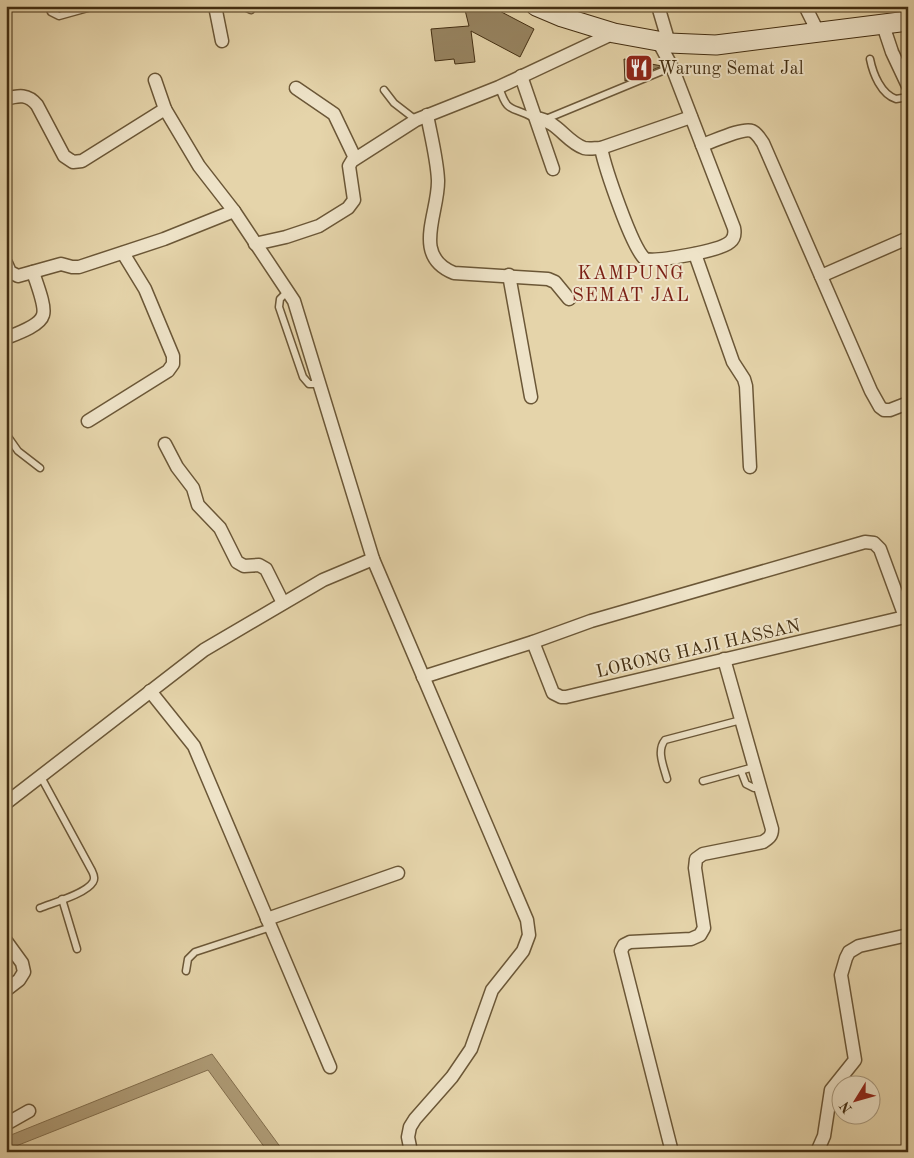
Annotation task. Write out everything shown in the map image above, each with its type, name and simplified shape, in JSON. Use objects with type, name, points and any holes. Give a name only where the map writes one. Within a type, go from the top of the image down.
[{"type":"main road","points":[[536,6],[562,17],[614,33],[663,42],[716,45],[908,21]]},
{"type":"street","points":[[215,6],[222,41]]},
{"type":"street","points":[[600,148],[632,239],[642,256],[652,260],[695,254],[727,244],[734,237],[735,232],[663,42],[658,6]]},
{"type":"street","points":[[805,6],[818,32]]},
{"type":"street","points":[[883,25],[892,52],[908,86]]},
{"type":"street","points":[[255,244],[286,237],[319,226],[353,204],[354,195],[349,166],[355,158],[421,118],[499,87],[614,33]]},
{"type":"street","points":[[521,76],[541,119],[553,169]]},
{"type":"street","points":[[155,80],[165,109],[199,166],[234,211],[294,301],[374,559],[527,920],[529,935],[523,951],[492,990],[471,1049],[452,1077],[412,1123],[408,1137],[411,1152]]},
{"type":"street","points":[[296,88],[334,114],[355,158]]},
{"type":"street","points":[[6,100],[24,96],[32,98],[64,156],[73,162],[82,160],[165,109]]},
{"type":"street","points":[[541,119],[580,146],[600,148],[691,117]]},
{"type":"street","points":[[421,118],[438,180],[429,248],[435,259],[454,273],[509,275],[548,279],[555,282],[569,299]]},
{"type":"street","points":[[702,145],[743,131],[752,131],[758,135],[871,391],[880,407],[884,410],[890,410],[908,403]]},
{"type":"street","points":[[6,263],[10,272],[23,275],[61,264],[77,268],[164,239],[234,211]]},
{"type":"street","points":[[821,276],[908,238]]},
{"type":"street","points":[[88,421],[168,371],[173,364],[173,356],[145,290],[123,253]]},
{"type":"street","points":[[695,254],[733,362],[744,379],[746,386],[750,467]]},
{"type":"street","points":[[6,338],[24,331],[39,321],[43,315],[34,272]]},
{"type":"street","points":[[509,275],[531,397]]},
{"type":"street","points":[[165,444],[177,468],[193,488],[200,507],[220,528],[237,562],[244,566],[259,565],[266,569],[283,603]]},
{"type":"street","points":[[423,677],[533,642],[591,621],[870,541],[874,542],[880,549],[906,619]]},
{"type":"street","points":[[6,803],[204,650],[323,580],[374,559]]},
{"type":"street","name":"LORONG HAJI HASSAN","points":[[533,642],[553,693],[561,697],[906,619]]},
{"type":"street","points":[[672,1152],[621,951],[624,945],[630,942],[691,939],[700,935],[704,928],[696,859],[703,854],[763,842],[770,837],[772,829],[724,659]]},
{"type":"street","points":[[150,691],[194,746],[330,1067]]},
{"type":"street","points":[[269,923],[398,873]]},
{"type":"street","points":[[815,1151],[825,1134],[831,1090],[855,1060],[841,975],[846,958],[849,952],[859,946],[908,935]]},
{"type":"street","points":[[6,940],[22,963],[24,972],[19,980],[6,990]]},
{"type":"street","points":[[6,1124],[29,1111]]},
{"type":"lane","points":[[48,6],[50,12],[59,16],[95,6]]},
{"type":"lane","points":[[243,6],[251,10]]},
{"type":"lane","points":[[870,59],[872,68],[883,91],[896,99],[908,97]]},
{"type":"lane","points":[[499,87],[503,101],[507,106],[541,119],[672,68]]},
{"type":"lane","points":[[384,90],[394,103],[421,118]]},
{"type":"lane","points":[[6,434],[18,451],[40,468]]},
{"type":"lane","points":[[667,779],[661,753],[665,740],[741,720]]},
{"type":"lane","points":[[703,781],[754,767]]},
{"type":"lane","points":[[742,770],[746,784],[754,788],[760,788]]},
{"type":"lane","points":[[40,777],[94,876],[93,883],[90,886],[62,900],[40,908]]},
{"type":"lane","points":[[62,900],[77,949]]},
{"type":"lane","points":[[186,971],[188,959],[195,952],[269,923]]},
{"type":"shaded area","points":[[212,1054],[284,1152],[268,1152],[208,1070],[6,1150],[6,1137]]},
{"type":"building","points":[[464,6],[490,6],[534,29],[520,57],[471,31],[475,62],[455,64],[454,59],[435,61],[431,29],[469,26]]},
{"type":"building","name":"Warung Semat Jal","points":[[624,59],[662,66],[625,81]]},
{"type":"place","name":"Warung Semat Jal","points":[[639,68]]},
{"type":"district","name":"KAMPUNG SEMAT JAL","points":[[631,283]]}]
